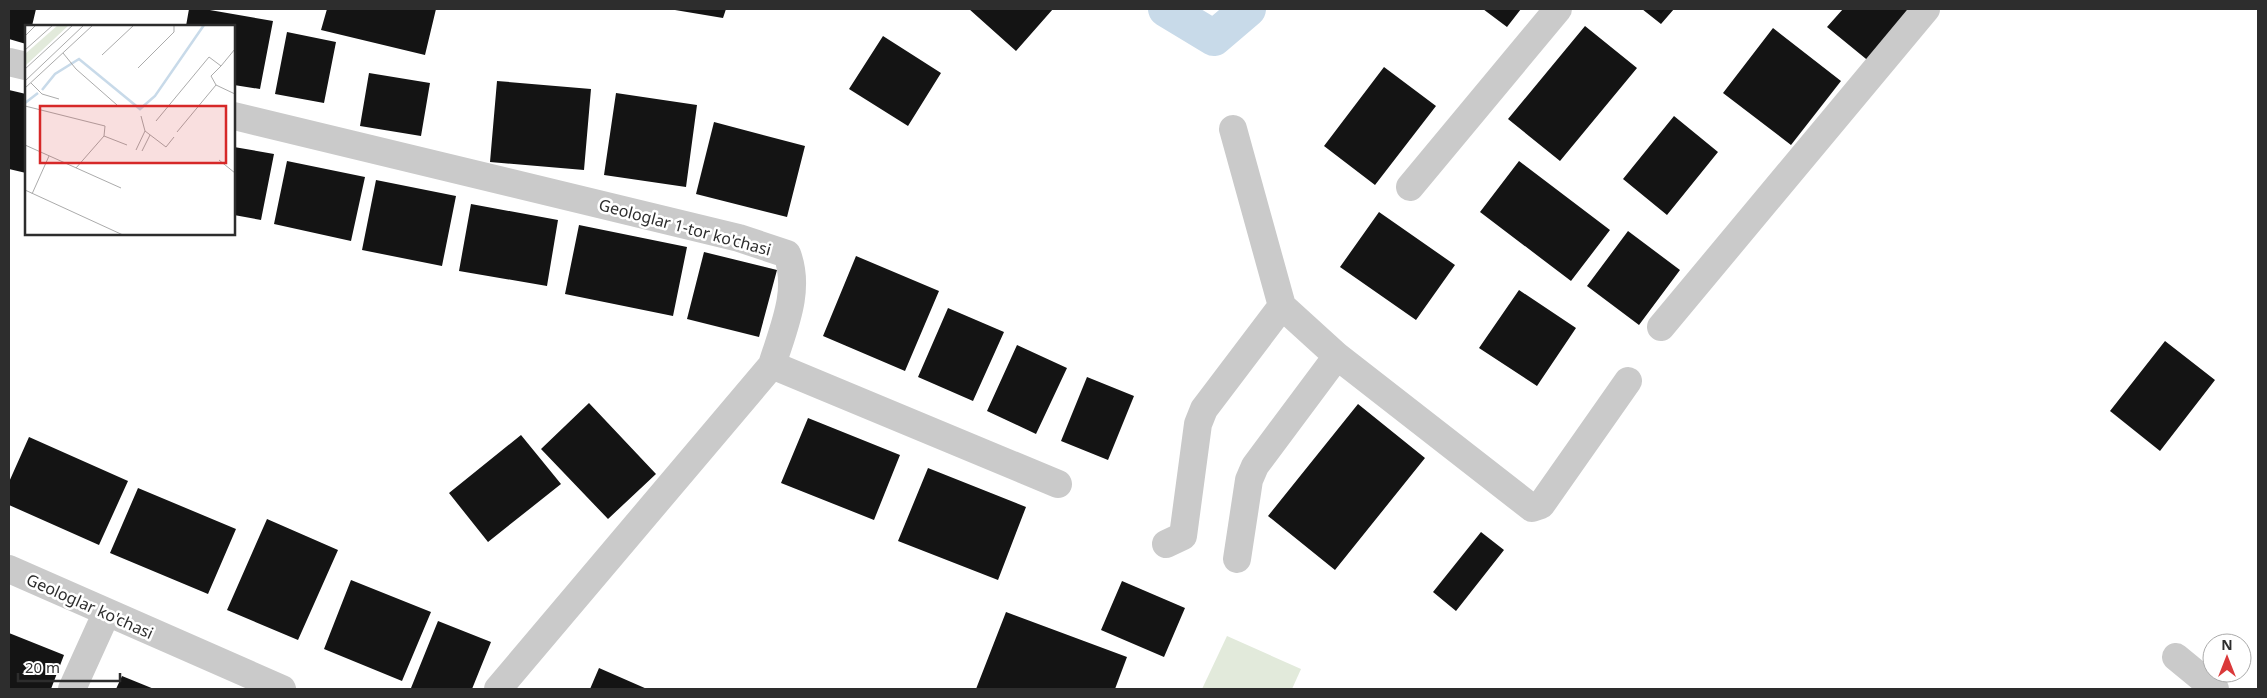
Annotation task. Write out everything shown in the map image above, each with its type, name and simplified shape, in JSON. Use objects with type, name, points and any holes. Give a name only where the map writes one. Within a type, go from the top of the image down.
[{"type":"street","points":[[1410,187],[1558,9]]},
{"type":"street","points":[[1661,327],[1926,9]]},
{"type":"street","points":[[9,62],[25,66]]},
{"type":"street","name":"Geologlar 1-tor ko'chasi","points":[[235,116],[739,238],[786,254],[792,269],[792,301],[772,365],[498,689]]},
{"type":"street","points":[[1233,129],[1282,306],[1337,356],[1532,508],[1541,505],[1628,381]]},
{"type":"street","points":[[1166,544],[1183,536],[1198,424],[1204,409],[1282,306]]},
{"type":"street","points":[[1237,559],[1249,480],[1256,466],[1337,356]]},
{"type":"street","points":[[772,365],[1058,484]]},
{"type":"street","name":"Geologlar ko'chasi","points":[[9,569],[106,614],[282,689]]},
{"type":"street","points":[[72,689],[106,614]]},
{"type":"street","points":[[2176,657],[2214,689]]},
{"type":"green space","points":[[1227,636],[1301,669],[1292,689],[1202,689]]},
{"type":"building","points":[[9,9],[36,9],[32,25],[25,25],[25,44],[9,39]]},
{"type":"building","points":[[189,9],[204,9],[273,21],[260,89],[235,85],[235,25],[186,25]]},
{"type":"building","points":[[327,9],[436,9],[425,55],[321,30]]},
{"type":"building","points":[[669,9],[726,9],[723,18]]},
{"type":"building","points":[[969,9],[1053,9],[1016,51]]},
{"type":"building","points":[[1483,9],[1521,9],[1507,27]]},
{"type":"building","points":[[1642,9],[1674,9],[1661,24]]},
{"type":"building","points":[[1843,9],[1917,9],[1871,63],[1827,27]]},
{"type":"building","points":[[1585,26],[1637,68],[1560,161],[1508,119]]},
{"type":"building","points":[[1773,28],[1841,81],[1791,145],[1723,93]]},
{"type":"building","points":[[287,32],[336,42],[324,103],[275,94]]},
{"type":"building","points":[[883,36],[941,73],[908,126],[849,89]]},
{"type":"building","points":[[1384,67],[1436,106],[1375,185],[1324,146]]},
{"type":"building","points":[[369,73],[430,83],[421,136],[360,126]]},
{"type":"building","points":[[497,81],[591,89],[584,170],[490,162]]},
{"type":"building","points":[[9,90],[25,94],[25,173],[9,169]]},
{"type":"building","points":[[616,93],[697,105],[686,187],[604,175]]},
{"type":"building","points":[[1674,116],[1718,152],[1667,215],[1623,179]]},
{"type":"building","points":[[714,122],[805,146],[787,217],[696,194]]},
{"type":"building","points":[[235,147],[274,154],[261,220],[235,215]]},
{"type":"building","points":[[287,161],[365,177],[351,241],[274,224]]},
{"type":"building","points":[[1519,161],[1610,230],[1571,281],[1480,212]]},
{"type":"building","points":[[376,180],[456,196],[442,266],[362,250]]},
{"type":"building","points":[[471,204],[558,220],[547,286],[459,271]]},
{"type":"building","points":[[1379,212],[1455,265],[1416,320],[1340,267]]},
{"type":"building","points":[[579,225],[687,247],[673,316],[565,294]]},
{"type":"building","points":[[1628,231],[1680,270],[1639,325],[1587,286]]},
{"type":"building","points":[[704,252],[777,270],[759,337],[687,319]]},
{"type":"building","points":[[856,256],[939,291],[905,371],[823,336]]},
{"type":"building","points":[[1519,290],[1576,328],[1537,386],[1479,348]]},
{"type":"building","points":[[948,308],[1004,332],[973,401],[918,377]]},
{"type":"building","points":[[2165,341],[2215,380],[2160,451],[2110,411]]},
{"type":"building","points":[[1017,345],[1067,368],[1036,434],[987,411]]},
{"type":"building","points":[[1087,377],[1134,396],[1108,460],[1061,441]]},
{"type":"building","points":[[589,403],[656,474],[608,519],[541,449]]},
{"type":"building","points":[[1358,404],[1425,458],[1335,570],[1268,516]]},
{"type":"building","points":[[808,418],[900,455],[874,520],[781,483]]},
{"type":"building","points":[[521,435],[561,484],[488,542],[449,493]]},
{"type":"building","points":[[29,437],[128,481],[99,545],[9,505],[9,482]]},
{"type":"building","points":[[928,468],[1026,507],[998,580],[898,541]]},
{"type":"building","points":[[138,488],[236,529],[208,594],[110,553]]},
{"type":"building","points":[[267,519],[338,550],[298,640],[227,610]]},
{"type":"building","points":[[1481,532],[1504,550],[1456,611],[1433,592]]},
{"type":"building","points":[[351,580],[431,612],[402,681],[324,649]]},
{"type":"building","points":[[1122,581],[1185,608],[1164,657],[1101,630]]},
{"type":"building","points":[[1006,612],[1127,657],[1115,689],[976,689]]},
{"type":"building","points":[[438,621],[491,642],[472,689],[411,688]]},
{"type":"building","points":[[9,633],[64,655],[51,689],[9,689]]},
{"type":"building","points":[[599,668],[647,689],[590,689]]},
{"type":"building","points":[[122,676],[154,689],[116,689]]},
{"type":"waterway","points":[[1166,9],[1214,38],[1248,9]]}]
